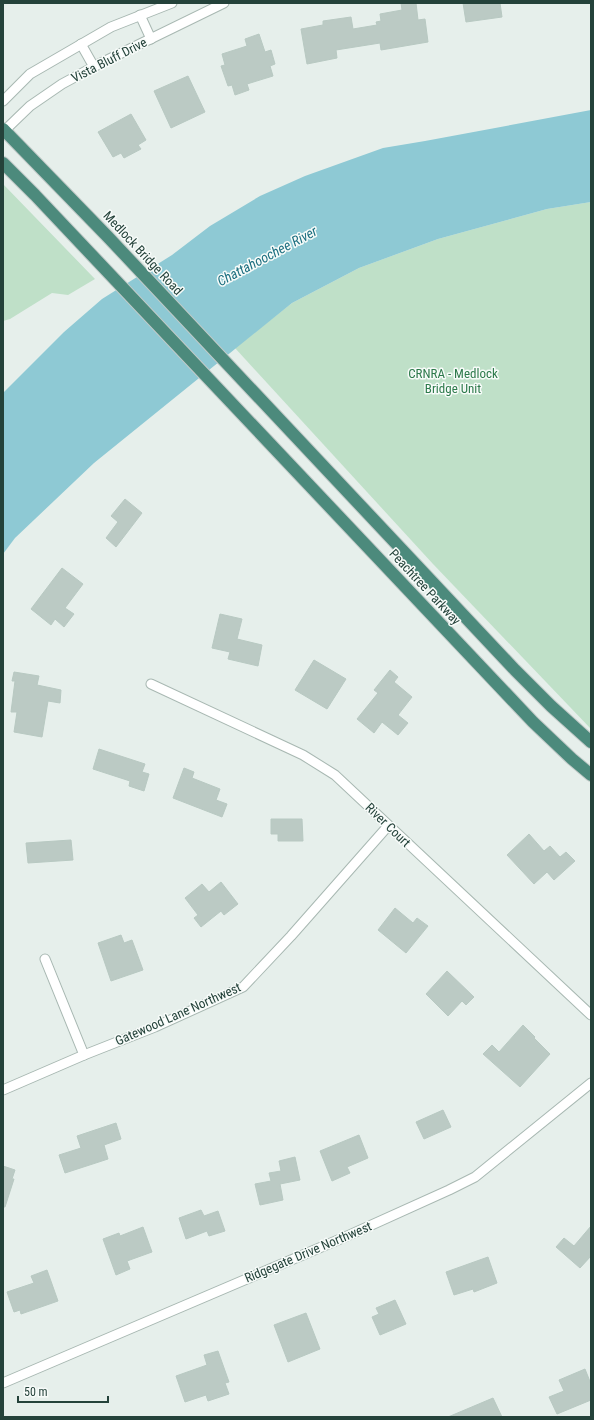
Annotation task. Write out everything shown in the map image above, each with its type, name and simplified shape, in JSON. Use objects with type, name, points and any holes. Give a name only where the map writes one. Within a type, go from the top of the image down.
[{"type":"highway","name":"Medlock Bridge Road","points":[[4,131],[108,237],[260,398]]},
{"type":"highway","name":"Peachtree Parkway","points":[[3,163],[35,194],[533,722],[591,775]]},
{"type":"highway","name":"Peachtree Parkway","points":[[260,398],[516,670],[551,706],[591,742]]},
{"type":"street","name":"Vista Bluff Drive","points":[[3,101],[30,74],[81,44],[111,27],[172,3]]},
{"type":"street","name":"Vista Bluff Drive","points":[[4,131],[30,106],[62,84],[224,3]]},
{"type":"street","points":[[140,15],[151,39]]},
{"type":"street","points":[[81,44],[94,67]]},
{"type":"street","name":"River Court","points":[[151,684],[303,754],[335,775],[591,1015]]},
{"type":"street","name":"Gatewood Lane Northwest","points":[[3,1090],[84,1055],[155,1027],[243,986],[291,936],[388,826]]},
{"type":"street","points":[[45,959],[84,1055]]},
{"type":"street","name":"Ridgegate Drive Northwest","points":[[3,1383],[345,1237],[456,1187],[475,1177],[591,1083]]},
{"type":"green space","points":[[3,184],[95,279],[68,295],[52,293],[10,319],[3,321]]},
{"type":"green space","name":"CRNRA - Medlock Bridge Unit","points":[[591,202],[591,729],[433,564],[235,348],[292,303],[359,268],[438,239],[547,209]]},
{"type":"water","name":"Chattahoochee River","points":[[591,110],[591,202],[547,209],[438,239],[359,268],[292,303],[94,463],[15,538],[3,554],[3,393],[64,332],[102,299],[172,255],[210,226],[260,196],[305,176],[383,148]]},
{"type":"building","points":[[401,3],[416,3],[418,20],[425,19],[428,42],[381,50],[380,43],[336,50],[337,58],[307,64],[301,29],[323,25],[323,21],[351,17],[353,29],[377,25],[376,22],[381,21],[380,14],[402,10]]},
{"type":"building","points":[[463,3],[500,3],[502,17],[466,22]]},
{"type":"building","points":[[259,34],[265,52],[271,50],[275,64],[270,66],[273,76],[247,84],[249,90],[235,95],[232,85],[228,86],[221,66],[225,65],[222,54],[247,46],[245,39]]},
{"type":"building","points":[[188,76],[205,112],[171,128],[154,91]]},
{"type":"building","points":[[131,114],[146,140],[138,145],[141,149],[124,158],[121,153],[113,157],[98,132]]},
{"type":"building","points":[[125,499],[142,513],[116,547],[106,538],[118,522],[111,516]]},
{"type":"building","points":[[62,568],[83,584],[65,608],[74,614],[64,627],[55,619],[51,625],[31,609]]},
{"type":"building","points":[[220,614],[242,619],[237,639],[262,645],[258,666],[228,659],[230,652],[212,648]]},
{"type":"building","points":[[314,660],[346,679],[327,709],[295,690]]},
{"type":"building","points":[[390,670],[398,677],[394,682],[412,697],[398,715],[408,723],[398,735],[382,722],[374,733],[357,719],[378,693],[374,690]]},
{"type":"building","points":[[14,672],[39,676],[37,685],[61,690],[60,703],[48,701],[42,737],[14,732],[17,712],[11,712],[15,681],[12,681]]},
{"type":"building","points":[[99,749],[145,764],[142,772],[149,774],[144,791],[129,786],[130,781],[93,769]]},
{"type":"building","points":[[184,768],[194,772],[192,778],[220,789],[216,800],[227,804],[222,817],[173,798]]},
{"type":"building","points":[[271,819],[302,819],[303,841],[278,841],[278,834],[271,834]]},
{"type":"building","points":[[529,834],[544,851],[550,846],[560,857],[566,852],[575,861],[554,880],[547,872],[534,884],[507,855]]},
{"type":"building","points":[[71,840],[73,860],[28,863],[26,843]]},
{"type":"building","points":[[221,882],[238,904],[224,915],[221,911],[201,927],[194,918],[198,915],[185,898],[202,884],[209,892]]},
{"type":"building","points":[[395,908],[413,923],[417,918],[428,926],[406,953],[378,930]]},
{"type":"building","points":[[121,935],[124,943],[132,940],[143,970],[111,981],[98,943]]},
{"type":"building","points":[[447,971],[474,997],[466,1005],[462,1001],[448,1016],[426,994]]},
{"type":"building","points":[[523,1025],[550,1054],[520,1087],[483,1054],[492,1045],[499,1052]]},
{"type":"building","points":[[443,1110],[451,1127],[424,1139],[416,1122]]},
{"type":"building","points":[[116,1123],[121,1139],[104,1145],[108,1159],[65,1173],[59,1155],[81,1148],[77,1136]]},
{"type":"building","points":[[359,1135],[368,1158],[347,1167],[350,1173],[332,1181],[320,1151]]},
{"type":"building","points":[[295,1157],[300,1180],[280,1184],[283,1200],[260,1205],[255,1184],[271,1181],[269,1173],[281,1171],[279,1161]]},
{"type":"building","points":[[3,1166],[15,1170],[12,1179],[14,1179],[5,1207],[3,1207]]},
{"type":"building","points":[[201,1210],[204,1216],[218,1211],[225,1231],[209,1236],[207,1231],[186,1239],[179,1218]]},
{"type":"building","points":[[591,1226],[591,1256],[580,1268],[556,1247],[564,1238],[574,1246]]},
{"type":"building","points":[[143,1227],[152,1252],[127,1261],[130,1269],[116,1275],[103,1239],[119,1233],[120,1236]]},
{"type":"building","points":[[488,1257],[497,1283],[474,1292],[473,1289],[454,1295],[446,1272]]},
{"type":"building","points":[[47,1270],[58,1301],[21,1314],[20,1310],[14,1312],[7,1292],[34,1283],[31,1276]]},
{"type":"building","points":[[395,1300],[406,1324],[380,1335],[372,1317],[379,1314],[376,1308]]},
{"type":"building","points":[[306,1313],[320,1349],[288,1362],[274,1325]]},
{"type":"building","points":[[218,1351],[229,1382],[225,1383],[229,1394],[208,1401],[206,1395],[185,1402],[176,1376],[207,1365],[204,1355]]},
{"type":"building","points":[[585,1369],[591,1384],[591,1400],[557,1414],[549,1397],[564,1391],[559,1380]]},
{"type":"building","points":[[493,1398],[502,1417],[448,1417]]}]
